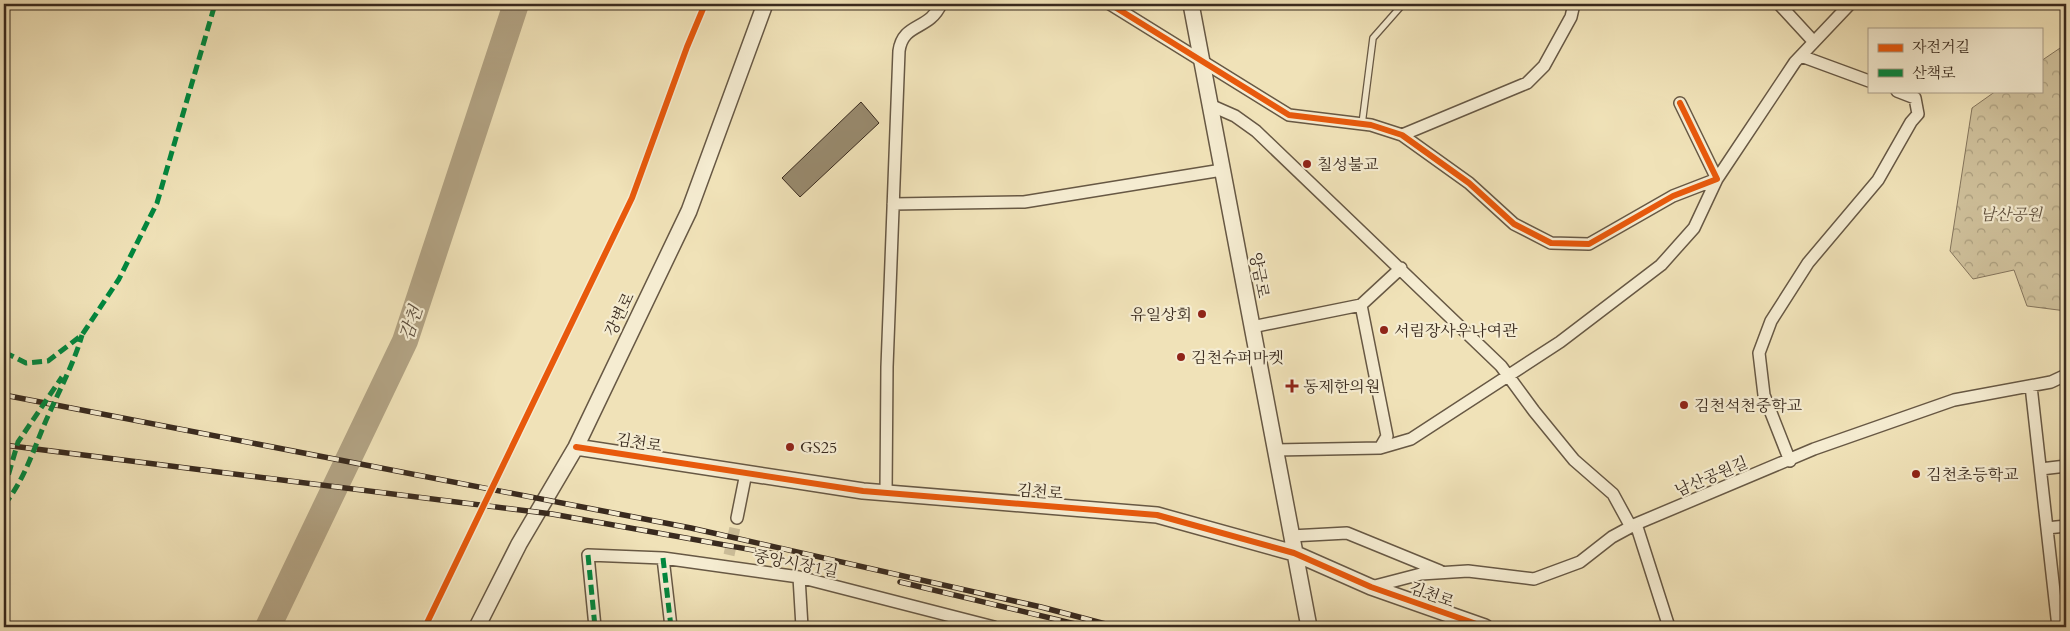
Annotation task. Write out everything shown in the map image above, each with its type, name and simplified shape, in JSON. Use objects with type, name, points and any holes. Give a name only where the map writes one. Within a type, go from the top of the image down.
[{"type":"street","name":"강변로","points":[[477,627],[519,544],[576,447],[689,211],[765,4]]},
{"type":"street","points":[[886,493],[887,367],[901,40],[908,32],[927,23],[936,15],[941,4]]},
{"type":"street","points":[[1110,4],[1289,115],[1362,124],[1402,135],[1469,183],[1514,224],[1551,243],[1589,244],[1672,196],[1717,179]]},
{"type":"street","name":"양금로","points":[[1191,4],[1309,627]]},
{"type":"street","points":[[1402,135],[1527,83],[1544,66],[1571,17],[1574,4]]},
{"type":"street","points":[[1779,4],[1814,42]]},
{"type":"street","points":[[1275,450],[1380,448],[1411,439],[1560,342],[1661,266],[1694,228],[1717,179],[1801,56],[1850,4]]},
{"type":"street","points":[[1801,56],[1868,81]]},
{"type":"street","points":[[1790,460],[1764,394],[1759,353],[1771,320],[1808,263],[1878,180],[1910,122],[1918,114],[1915,98],[1900,92]]},
{"type":"street","points":[[1680,103],[1717,179]]},
{"type":"street","points":[[1210,105],[1235,116],[1256,131],[1401,268],[1501,366],[1574,460],[1614,494],[1634,526],[1670,627]]},
{"type":"street","points":[[893,204],[1024,202],[1222,170]]},
{"type":"street","points":[[1252,327],[1360,305],[1401,268]]},
{"type":"street","points":[[1360,305],[1387,436],[1380,448]]},
{"type":"street","name":"남산공원길","points":[[1371,587],[1421,574],[1444,572],[1468,571],[1534,579],[1580,562],[1612,537],[1634,526],[1814,449],[1954,400],[2051,382],[2066,376]]},
{"type":"street","points":[[2031,386],[2058,627]]},
{"type":"street","name":"김천로","points":[[576,447],[886,493],[1157,515],[1294,553],[1371,587],[1486,627]]},
{"type":"street","points":[[2041,469],[2066,466]]},
{"type":"street","points":[[737,518],[746,473]]},
{"type":"street","points":[[2047,528],[2066,526]]},
{"type":"street","points":[[1291,536],[1347,533],[1444,572]]},
{"type":"street","name":"중앙시장1길","points":[[595,627],[588,555],[728,561],[799,577],[994,627]]},
{"type":"street","points":[[663,558],[671,627]]},
{"type":"street","points":[[799,577],[802,627]]},
{"type":"lane","points":[[1362,124],[1373,38],[1403,4]]},
{"type":"green space","name":"남산공원","points":[[2066,44],[2066,311],[2027,306],[2014,270],[1973,279],[1950,251],[1972,108],[1995,92],[2042,92],[2042,60]]},
{"type":"building","points":[[861,102],[879,123],[800,197],[782,178]]},
{"type":"waterway","name":"감천","points":[[268,627],[405,341],[516,4]]},
{"type":"tunnel","points":[[729,555],[737,518]]},
{"type":"railway","points":[[4,395],[691,528],[1041,607],[1117,627]]},
{"type":"railway","points":[[4,445],[552,514],[781,555]]},
{"type":"railway","points":[[900,582],[1088,627]]},
{"type":"marked path","points":[[4,355],[10,355],[26,363],[48,361],[82,335],[119,279],[157,203],[215,4]]},
{"type":"marked path","points":[[4,505],[24,473],[71,366],[82,335]]},
{"type":"marked path","points":[[4,504],[6,483],[18,442],[62,377]]},
{"type":"marked path","points":[[588,555],[595,627]]},
{"type":"marked path","points":[[663,558],[671,627]]},
{"type":"cycle path","points":[[425,627],[632,198],[687,47],[705,4]]},
{"type":"cycle path","points":[[1110,4],[1289,115],[1371,125],[1402,135],[1469,183],[1514,224],[1551,243],[1589,244],[1673,196],[1717,179],[1680,103]]},
{"type":"cycle path","points":[[576,447],[863,491],[1157,515],[1294,553],[1371,587],[1485,627]]},
{"type":"place","name":"칠성불교","points":[[1307,164]]},
{"type":"place","name":"유일상회","points":[[1202,314]]},
{"type":"place","name":"서림장사우나여관","points":[[1384,330]]},
{"type":"place","name":"김천슈퍼마켓","points":[[1181,357]]},
{"type":"place","name":"동제한의원","points":[[1292,386]]},
{"type":"place","name":"김천석천중학교","points":[[1684,405]]},
{"type":"place","name":"GS25","points":[[790,447]]},
{"type":"place","name":"김천초등학교","points":[[1916,474]]}]
